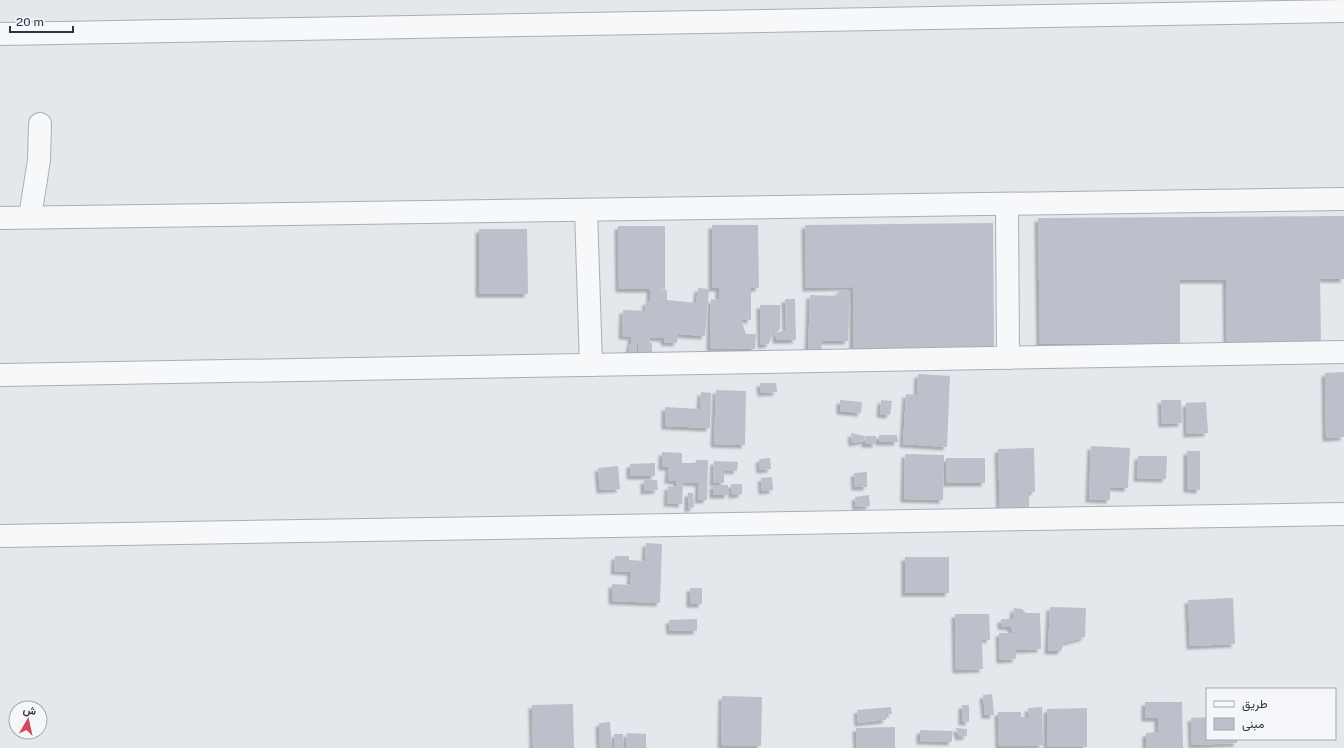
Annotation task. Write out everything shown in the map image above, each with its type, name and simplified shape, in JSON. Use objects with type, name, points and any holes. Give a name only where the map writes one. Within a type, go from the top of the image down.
[{"type":"street","points":[[0,34],[1344,11]]},
{"type":"street","points":[[30,217],[39,160],[40,124]]},
{"type":"street","points":[[0,218],[1344,200]]},
{"type":"street","points":[[1007,204],[1008,358]]},
{"type":"street","points":[[586,210],[591,365]]},
{"type":"street","points":[[0,375],[1344,352]]},
{"type":"street","points":[[0,536],[1344,514]]},
{"type":"building","points":[[1344,216],[1344,279],[1320,279],[1321,342],[1227,343],[1226,280],[1180,280],[1180,343],[1040,344],[1038,218]]},
{"type":"building","points":[[993,223],[994,349],[853,350],[853,287],[806,288],[805,225]]},
{"type":"building","points":[[712,225],[758,225],[759,288],[751,288],[751,320],[741,319],[746,334],[756,334],[755,349],[710,348],[711,299],[719,300],[719,288],[712,288]]},
{"type":"building","points":[[618,226],[665,226],[665,289],[654,289],[667,290],[667,300],[696,303],[698,288],[709,289],[705,336],[678,334],[677,343],[664,342],[664,338],[622,336],[623,310],[645,311],[646,302],[650,301],[650,289],[619,289]]},
{"type":"building","points":[[479,229],[527,229],[528,294],[479,294]]},
{"type":"building","points":[[838,291],[850,291],[848,341],[822,341],[821,355],[808,355],[810,295],[838,296]]},
{"type":"building","points":[[785,299],[795,299],[796,340],[776,340],[776,333],[786,330]]},
{"type":"building","points":[[760,305],[780,305],[780,329],[776,333],[773,332],[769,344],[761,345]]},
{"type":"building","points":[[631,337],[650,338],[649,343],[652,343],[652,354],[646,354],[647,350],[645,352],[638,352],[639,344],[631,344]]},
{"type":"building","points":[[630,344],[637,345],[637,352],[634,354],[629,354]]},
{"type":"building","points":[[1344,372],[1344,437],[1326,438],[1325,373]]},
{"type":"building","points":[[918,374],[950,376],[947,447],[903,444],[906,394],[917,395]]},
{"type":"building","points":[[760,383],[776,383],[777,392],[761,393]]},
{"type":"building","points":[[716,390],[746,391],[745,445],[714,444]]},
{"type":"building","points":[[701,392],[711,393],[710,428],[665,426],[665,407],[700,409]]},
{"type":"building","points":[[840,400],[862,402],[861,413],[840,411]]},
{"type":"building","points":[[881,400],[892,401],[890,415],[880,414]]},
{"type":"building","points":[[1161,400],[1181,400],[1182,423],[1162,424]]},
{"type":"building","points":[[1206,402],[1208,433],[1187,434],[1186,403]]},
{"type":"building","points":[[851,433],[865,436],[864,441],[852,443]]},
{"type":"building","points":[[879,435],[897,435],[898,442],[879,442]]},
{"type":"building","points":[[865,436],[876,436],[876,444],[865,444]]},
{"type":"building","points":[[1091,446],[1130,448],[1128,488],[1110,487],[1110,500],[1089,499]]},
{"type":"building","points":[[1034,448],[1035,492],[1029,492],[1029,511],[1000,512],[998,449]]},
{"type":"building","points":[[1187,451],[1200,451],[1200,490],[1187,489]]},
{"type":"building","points":[[662,452],[682,453],[682,463],[696,463],[696,460],[708,460],[707,500],[698,500],[699,483],[683,482],[682,504],[667,503],[668,486],[676,487],[677,481],[668,480],[669,467],[662,467]]},
{"type":"building","points":[[905,454],[944,455],[943,500],[904,499]]},
{"type":"building","points":[[1138,456],[1167,456],[1166,479],[1137,478]]},
{"type":"building","points":[[770,458],[771,469],[760,470],[759,459]]},
{"type":"building","points":[[946,458],[985,458],[985,483],[946,483]]},
{"type":"building","points":[[714,461],[738,462],[737,471],[724,470],[724,483],[713,483]]},
{"type":"building","points":[[655,463],[655,476],[630,476],[630,464]]},
{"type":"building","points":[[618,466],[620,489],[600,490],[598,468]]},
{"type":"building","points":[[867,472],[867,487],[855,487],[854,473]]},
{"type":"building","points":[[772,477],[773,490],[762,491],[761,478]]},
{"type":"building","points":[[644,480],[657,480],[658,490],[644,491]]},
{"type":"building","points":[[731,484],[742,484],[742,494],[732,495]]},
{"type":"building","points":[[713,485],[728,485],[728,495],[713,495]]},
{"type":"building","points":[[688,493],[693,493],[694,507],[688,509]]},
{"type":"building","points":[[869,495],[870,506],[856,507],[855,497]]},
{"type":"building","points":[[646,543],[662,544],[660,603],[612,601],[612,584],[630,585],[631,572],[614,571],[615,556],[629,556],[629,560],[645,561]]},
{"type":"building","points":[[905,557],[949,557],[949,593],[905,593]]},
{"type":"building","points":[[690,588],[702,588],[702,604],[690,604]]},
{"type":"building","points":[[1233,598],[1235,644],[1190,646],[1188,600]]},
{"type":"building","points":[[1050,607],[1086,608],[1085,637],[1064,643],[1061,651],[1048,651]]},
{"type":"building","points":[[1014,608],[1022,609],[1026,613],[1040,613],[1041,649],[1016,650],[1016,659],[1000,660],[999,633],[1013,633],[1011,627],[1001,626],[1001,619],[1013,619]]},
{"type":"building","points":[[955,614],[989,614],[990,640],[982,639],[983,669],[956,670]]},
{"type":"building","points":[[697,619],[697,631],[670,631],[669,620]]},
{"type":"building","points":[[992,694],[994,715],[985,715],[983,695]]},
{"type":"building","points":[[722,696],[762,697],[761,746],[721,745]]},
{"type":"building","points":[[1145,702],[1182,702],[1183,748],[1146,748],[1146,733],[1158,732],[1158,718],[1145,718]]},
{"type":"building","points":[[573,704],[574,748],[533,748],[532,705]]},
{"type":"building","points":[[962,705],[969,705],[969,722],[962,722]]},
{"type":"building","points":[[891,707],[892,714],[886,714],[886,720],[858,723],[857,710]]},
{"type":"building","points":[[1042,707],[1043,745],[999,746],[998,712],[1021,712],[1021,717],[1029,717],[1028,708]]},
{"type":"building","points":[[1087,708],[1087,747],[1047,747],[1047,709]]},
{"type":"building","points":[[1206,717],[1206,740],[1237,740],[1237,743],[1192,745],[1191,718]]},
{"type":"building","points":[[610,722],[612,748],[600,748],[599,723]]},
{"type":"building","points":[[895,727],[895,748],[857,748],[856,728]]},
{"type":"building","points":[[956,728],[967,729],[967,736],[959,737]]},
{"type":"building","points":[[920,730],[952,731],[952,742],[920,741]]},
{"type":"building","points":[[627,733],[646,734],[646,748],[626,748]]},
{"type":"building","points":[[614,734],[623,734],[624,748],[615,748]]}]
